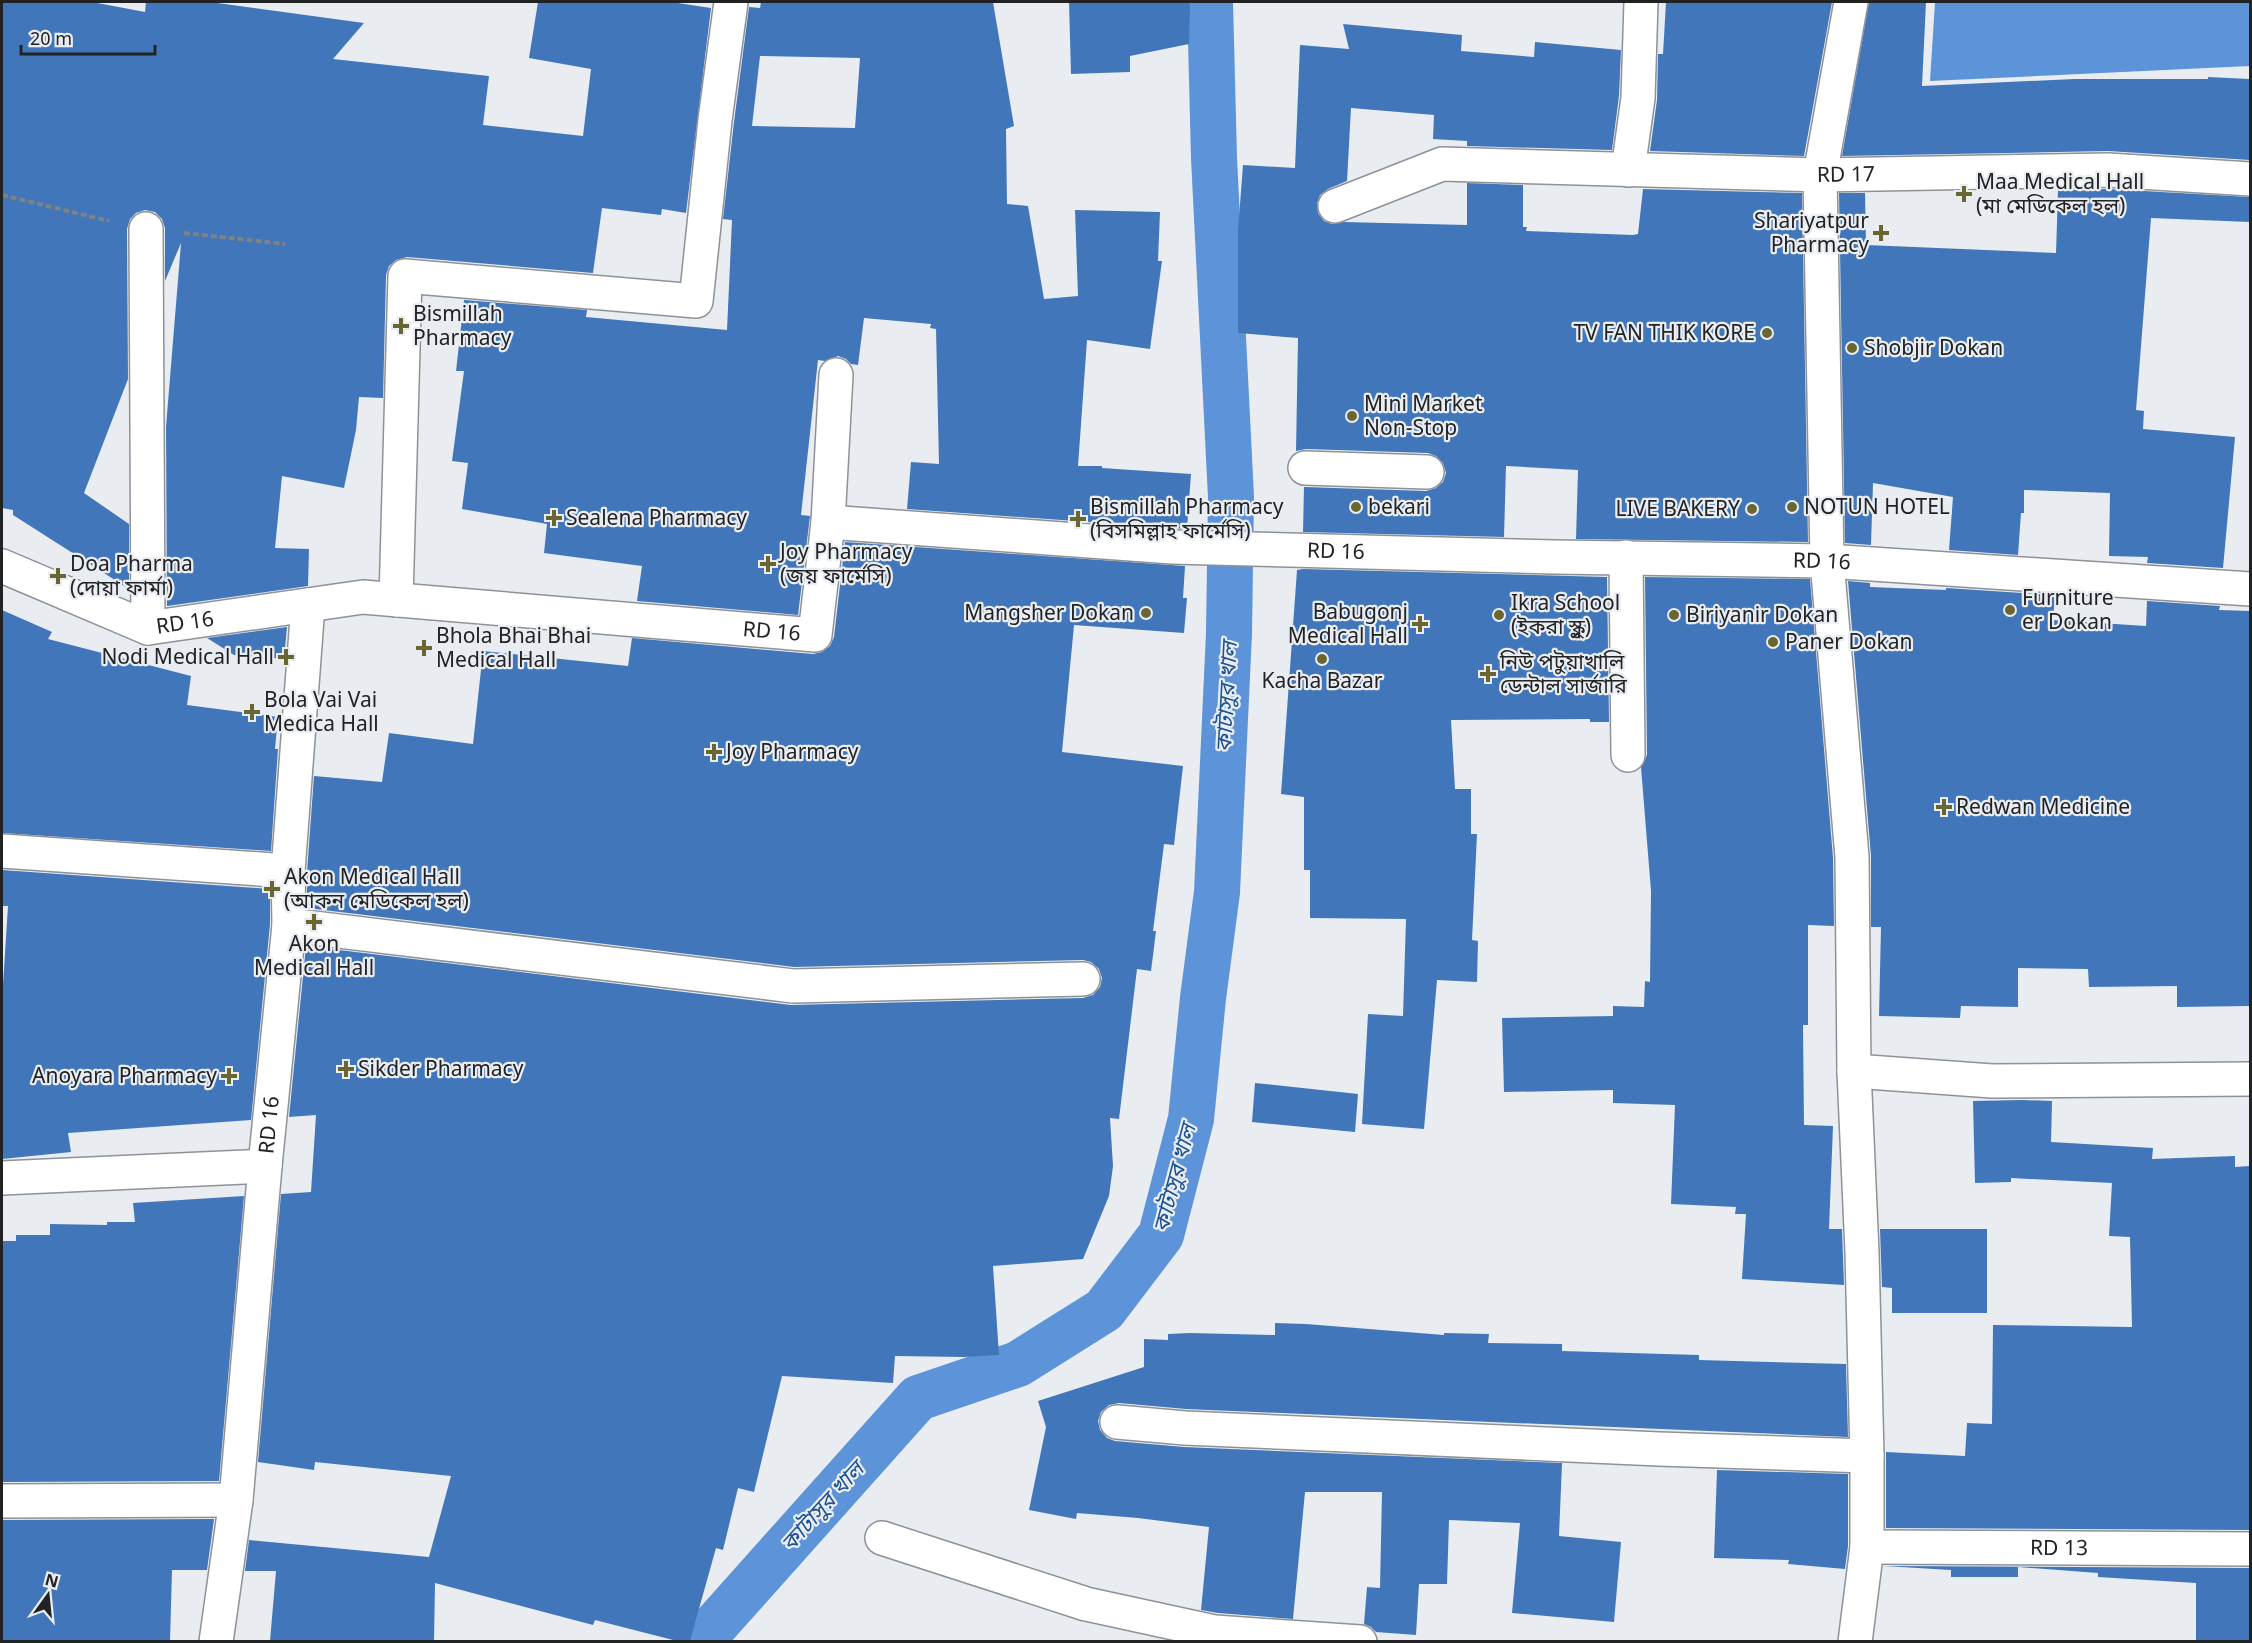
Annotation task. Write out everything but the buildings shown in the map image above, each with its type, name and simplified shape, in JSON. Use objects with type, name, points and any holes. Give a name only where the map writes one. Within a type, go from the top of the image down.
[{"type":"street","points":[[396,600],[405,276],[696,301],[715,120],[731,2]]},
{"type":"street","points":[[1628,170],[1638,98],[1641,2]]},
{"type":"street","points":[[1851,2],[1820,175],[1827,561],[1852,857],[1854,1071],[1862,1252],[1867,1456],[1867,1547],[1855,1641]]},
{"type":"street","name":"RD 17","points":[[1335,206],[1443,164],[1820,175],[2108,170],[2250,179]]},
{"type":"street","points":[[146,229],[148,628]]},
{"type":"street","points":[[828,522],[836,375]]},
{"type":"street","points":[[1305,468],[1427,472]]},
{"type":"street","name":"RD 16","points":[[2,566],[148,628],[363,597],[815,635],[828,522],[1172,547],[1554,557],[1827,561],[2250,589]]},
{"type":"street","points":[[1626,557],[1628,755]]},
{"type":"street","name":"RD 16","points":[[216,1641],[236,1500],[289,925],[288,871],[308,605]]},
{"type":"street","points":[[2,851],[288,871]]},
{"type":"street","points":[[289,925],[793,986],[1083,979]]},
{"type":"street","points":[[1854,1071],[1992,1081],[2250,1079]]},
{"type":"street","points":[[2,1178],[265,1166]]},
{"type":"street","points":[[1117,1422],[1185,1428],[1647,1449],[1867,1456]]},
{"type":"street","points":[[2,1501],[236,1500]]},
{"type":"street","points":[[882,1538],[1086,1604],[1121,1612],[1215,1632],[1359,1641]]},
{"type":"street","name":"RD 13","points":[[1867,1547],[2250,1549]]},
{"type":"water","points":[[1935,2],[2250,2],[2250,66],[1930,81]]},
{"type":"waterway","name":"কাটাসুর খাল","points":[[700,1642],[918,1398],[1018,1364],[1104,1310],[1161,1235],[1191,1119],[1203,998],[1217,892],[1229,633],[1231,497],[1214,158],[1210,2]]},
{"type":"place","name":"Maa Medical Hall (মা মেডিকেল হল)","points":[[1964,194]]},
{"type":"place","name":"Shariyatpur Pharmacy","points":[[1881,233]]},
{"type":"place","name":"Bismillah Pharmacy","points":[[401,326]]},
{"type":"place","name":"TV FAN THIK KORE","points":[[1767,333]]},
{"type":"place","name":"Shobjir Dokan","points":[[1852,348]]},
{"type":"place","name":"Mini Market Non-Stop","points":[[1352,416]]},
{"type":"place","name":"bekari","points":[[1356,507]]},
{"type":"place","name":"NOTUN HOTEL","points":[[1792,507]]},
{"type":"place","name":"LIVE BAKERY","points":[[1752,509]]},
{"type":"place","name":"Sealena Pharmacy","points":[[554,518]]},
{"type":"place","name":"Bismillah Pharmacy (বিসমিল্লাহ ফার্মেসি)","points":[[1078,519]]},
{"type":"place","name":"Joy Pharmacy (জয় ফার্মেসি)","points":[[768,564]]},
{"type":"place","name":"Doa Pharma (দোয়া ফার্মা)","points":[[58,576]]},
{"type":"place","name":"Furniture er Dokan","points":[[2010,610]]},
{"type":"place","name":"Mangsher Dokan","points":[[1146,613]]},
{"type":"place","name":"Ikra School (ইকরা স্কুল)","points":[[1499,615]]},
{"type":"place","name":"Biriyanir Dokan","points":[[1674,615]]},
{"type":"place","name":"Babugonj Medical Hall","points":[[1420,624]]},
{"type":"place","name":"Paner Dokan","points":[[1773,642]]},
{"type":"place","name":"Bhola Bhai Bhai Medical Hall","points":[[424,648]]},
{"type":"place","name":"Nodi Medical Hall","points":[[286,657]]},
{"type":"place","name":"Kacha Bazar","points":[[1322,659]]},
{"type":"place","name":"নিউ পটুয়াখালি ডেন্টাল সার্জারি","points":[[1488,674]]},
{"type":"place","name":"Bola Vai Vai Medica Hall","points":[[252,712]]},
{"type":"place","name":"Joy Pharmacy","points":[[714,752]]},
{"type":"place","name":"Redwan Medicine","points":[[1944,807]]},
{"type":"place","name":"Akon Medical Hall (আকন মেডিকেল হল)","points":[[272,889]]},
{"type":"place","name":"Akon Medical Hall","points":[[314,922]]},
{"type":"place","name":"Sikder Pharmacy","points":[[346,1069]]},
{"type":"place","name":"Anoyara Pharmacy","points":[[229,1076]]}]
